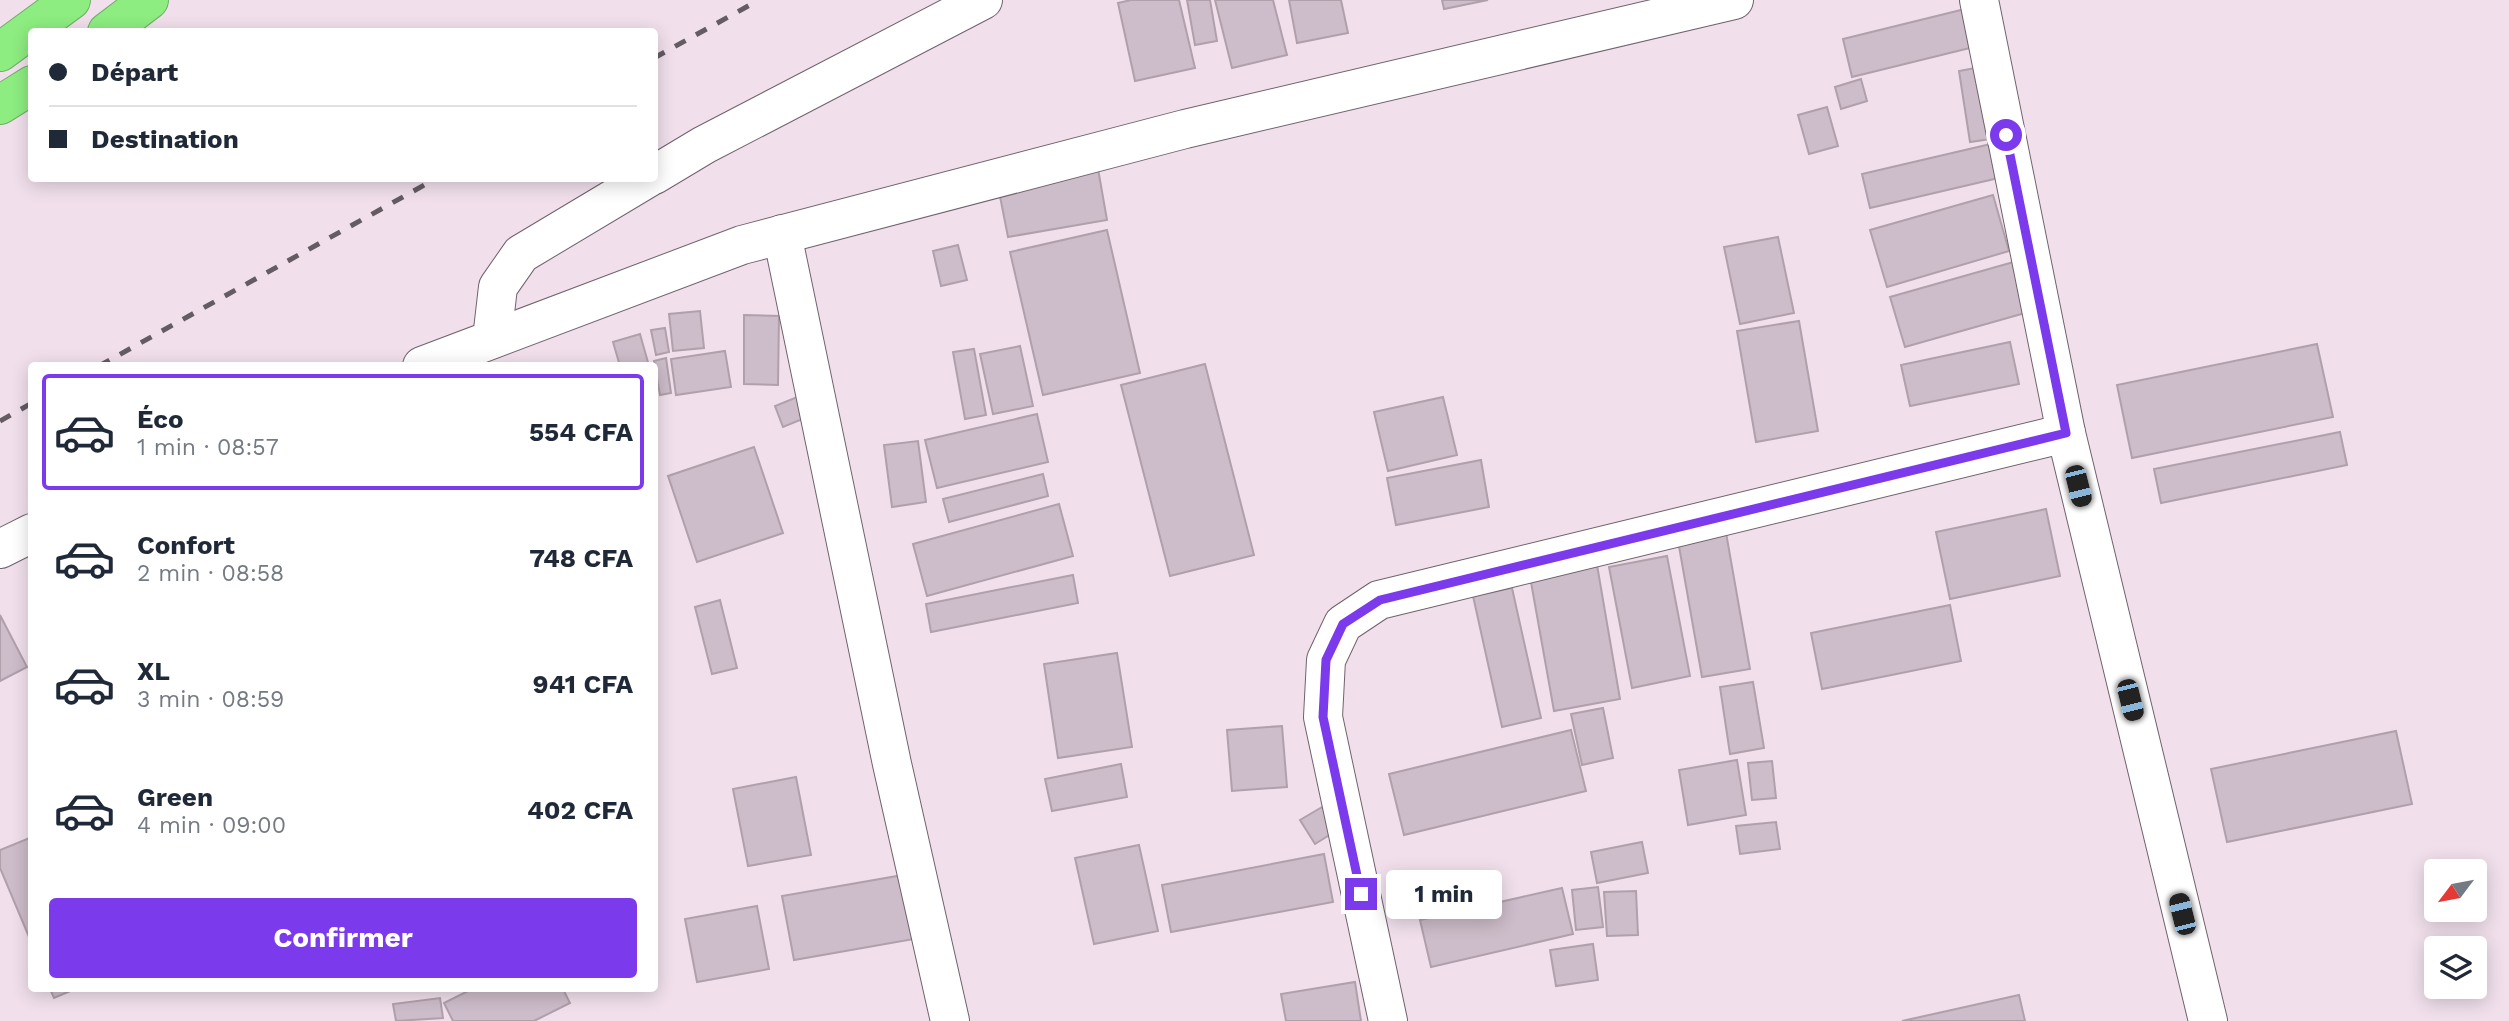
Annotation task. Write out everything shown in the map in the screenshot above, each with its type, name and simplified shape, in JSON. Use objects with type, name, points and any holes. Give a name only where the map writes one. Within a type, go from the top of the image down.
[{"type":"highway","points":[[33,28],[71,0]]},
{"type":"highway","points":[[112,28],[149,0]]},
{"type":"highway","points":[[0,52],[28,31]]},
{"type":"highway","points":[[0,105],[28,88]]},
{"type":"street","points":[[658,173],[704,145],[984,0]]},
{"type":"street","points":[[432,362],[729,250],[782,234],[1185,129],[1734,0]]},
{"type":"street","points":[[1979,0],[2066,433],[2208,1021]]},
{"type":"street","points":[[492,339],[498,287],[521,254],[641,182]]},
{"type":"street","points":[[782,234],[892,764],[950,1021]]},
{"type":"street","points":[[1388,1021],[1323,717],[1326,660],[1343,624],[1380,600],[2066,433]]},
{"type":"street","points":[[0,549],[28,535]]},
{"type":"building","points":[[1131,0],[1179,0],[1195,68],[1135,81],[1118,3]]},
{"type":"building","points":[[1187,0],[1210,0],[1217,41],[1195,45]]},
{"type":"building","points":[[1215,0],[1273,0],[1287,55],[1232,68]]},
{"type":"building","points":[[1289,0],[1341,0],[1348,33],[1297,43]]},
{"type":"building","points":[[1442,0],[1488,0],[1444,9]]},
{"type":"building","points":[[1965,9],[1974,47],[1852,77],[1843,39]]},
{"type":"building","points":[[1986,66],[1998,138],[1970,142],[1959,71]]},
{"type":"building","points":[[1861,79],[1867,101],[1841,109],[1835,87]]},
{"type":"building","points":[[1827,107],[1838,146],[1809,154],[1798,115]]},
{"type":"building","points":[[1995,143],[2003,177],[1870,208],[1862,174]]},
{"type":"building","points":[[1097,163],[1107,220],[1008,237],[997,181]]},
{"type":"building","points":[[1993,195],[2009,251],[1887,287],[1870,230]]},
{"type":"building","points":[[1107,230],[1140,373],[1043,395],[1010,252]]},
{"type":"building","points":[[1778,237],[1794,313],[1740,324],[1724,247]]},
{"type":"building","points":[[958,245],[967,280],[941,286],[933,251]]},
{"type":"building","points":[[2017,261],[2032,311],[1905,347],[1890,297]]},
{"type":"building","points":[[700,311],[704,348],[673,351],[669,314]]},
{"type":"building","points":[[744,315],[779,316],[778,385],[744,384]]},
{"type":"building","points":[[1799,321],[1818,431],[1756,442],[1737,331]]},
{"type":"building","points":[[665,328],[669,352],[656,355],[651,330]]},
{"type":"building","points":[[640,334],[648,362],[619,362],[613,342]]},
{"type":"building","points":[[2010,342],[2019,384],[1910,406],[1901,365]]},
{"type":"building","points":[[2317,344],[2333,417],[2132,458],[2117,385]]},
{"type":"building","points":[[1020,346],[1033,406],[993,414],[980,354]]},
{"type":"building","points":[[974,349],[986,415],[965,419],[953,352]]},
{"type":"building","points":[[725,351],[731,387],[676,395],[671,359]]},
{"type":"building","points":[[666,358],[671,393],[660,395],[658,362],[654,361]]},
{"type":"building","points":[[1205,364],[1254,555],[1170,576],[1121,385]]},
{"type":"building","points":[[807,393],[815,414],[783,427],[775,406]]},
{"type":"building","points":[[1443,397],[1457,455],[1388,471],[1374,412]]},
{"type":"building","points":[[1037,414],[1048,462],[937,488],[925,440]]},
{"type":"building","points":[[2340,432],[2347,465],[2161,503],[2154,469]]},
{"type":"building","points":[[918,441],[926,502],[892,507],[884,445]]},
{"type":"building","points":[[754,447],[783,533],[697,562],[668,476]]},
{"type":"building","points":[[1481,460],[1489,507],[1396,525],[1387,478]]},
{"type":"building","points":[[1043,474],[1048,496],[949,522],[943,499]]},
{"type":"building","points":[[1059,504],[1073,556],[927,596],[913,544]]},
{"type":"building","points":[[2046,509],[2060,576],[1950,599],[1936,532]]},
{"type":"building","points":[[1725,527],[1750,669],[1702,677],[1677,535]]},
{"type":"building","points":[[1667,556],[1690,676],[1632,688],[1609,567]]},
{"type":"building","points":[[1596,559],[1620,699],[1554,711],[1529,571]]},
{"type":"building","points":[[1073,575],[1078,603],[931,632],[926,604]]},
{"type":"building","points":[[1512,588],[1541,718],[1502,727],[1473,596]]},
{"type":"building","points":[[720,600],[737,668],[712,674],[695,607]]},
{"type":"building","points":[[1950,605],[1961,661],[1822,689],[1811,633]]},
{"type":"building","points":[[0,615],[27,667],[0,681]]},
{"type":"building","points":[[1117,653],[1132,747],[1058,758],[1044,664]]},
{"type":"building","points":[[1753,682],[1764,748],[1730,754],[1720,687]]},
{"type":"building","points":[[1603,708],[1613,758],[1582,765],[1571,714]]},
{"type":"building","points":[[1282,726],[1287,787],[1232,791],[1227,730]]},
{"type":"building","points":[[1571,730],[1586,791],[1404,835],[1389,774]]},
{"type":"building","points":[[2396,731],[2412,804],[2227,842],[2211,769]]},
{"type":"building","points":[[1737,760],[1746,815],[1688,825],[1679,770]]},
{"type":"building","points":[[1772,761],[1776,798],[1752,800],[1748,763]]},
{"type":"building","points":[[1121,764],[1127,797],[1052,811],[1045,779]]},
{"type":"building","points":[[796,777],[811,855],[748,866],[733,789]]},
{"type":"building","points":[[1322,807],[1336,831],[1315,844],[1300,820]]},
{"type":"building","points":[[1776,822],[1780,849],[1740,854],[1736,826]]},
{"type":"building","points":[[28,839],[28,934],[0,868],[0,850]]},
{"type":"building","points":[[1642,842],[1648,873],[1597,883],[1591,852]]},
{"type":"building","points":[[1139,845],[1158,931],[1094,944],[1075,858]]},
{"type":"building","points":[[1324,854],[1333,902],[1171,932],[1162,885]]},
{"type":"building","points":[[903,875],[914,939],[794,960],[782,896]]},
{"type":"building","points":[[1598,887],[1603,927],[1576,930],[1572,890]]},
{"type":"building","points":[[1562,888],[1573,934],[1431,967],[1420,920]]},
{"type":"building","points":[[1636,891],[1638,935],[1607,936],[1604,892]]},
{"type":"building","points":[[757,906],[769,969],[697,982],[685,919]]},
{"type":"building","points":[[1593,944],[1598,980],[1556,986],[1550,950]]},
{"type":"building","points":[[1355,982],[1361,1021],[1286,1021],[1281,994]]},
{"type":"building","points":[[51,992],[68,992],[54,998]]},
{"type":"building","points":[[466,992],[564,992],[570,1003],[534,1021],[453,1021],[444,1003]]},
{"type":"building","points":[[2019,995],[2025,1021],[1902,1021]]},
{"type":"building","points":[[440,998],[443,1018],[396,1021],[393,1004]]},
{"type":"railway","points":[[658,56],[759,0]]},
{"type":"railway","points":[[106,362],[430,182]]},
{"type":"railway","points":[[0,421],[28,405]]},
{"type":"route","points":[[1361,894],[1323,717],[1326,660],[1343,624],[1380,600],[2066,433],[2006,135]]}]
